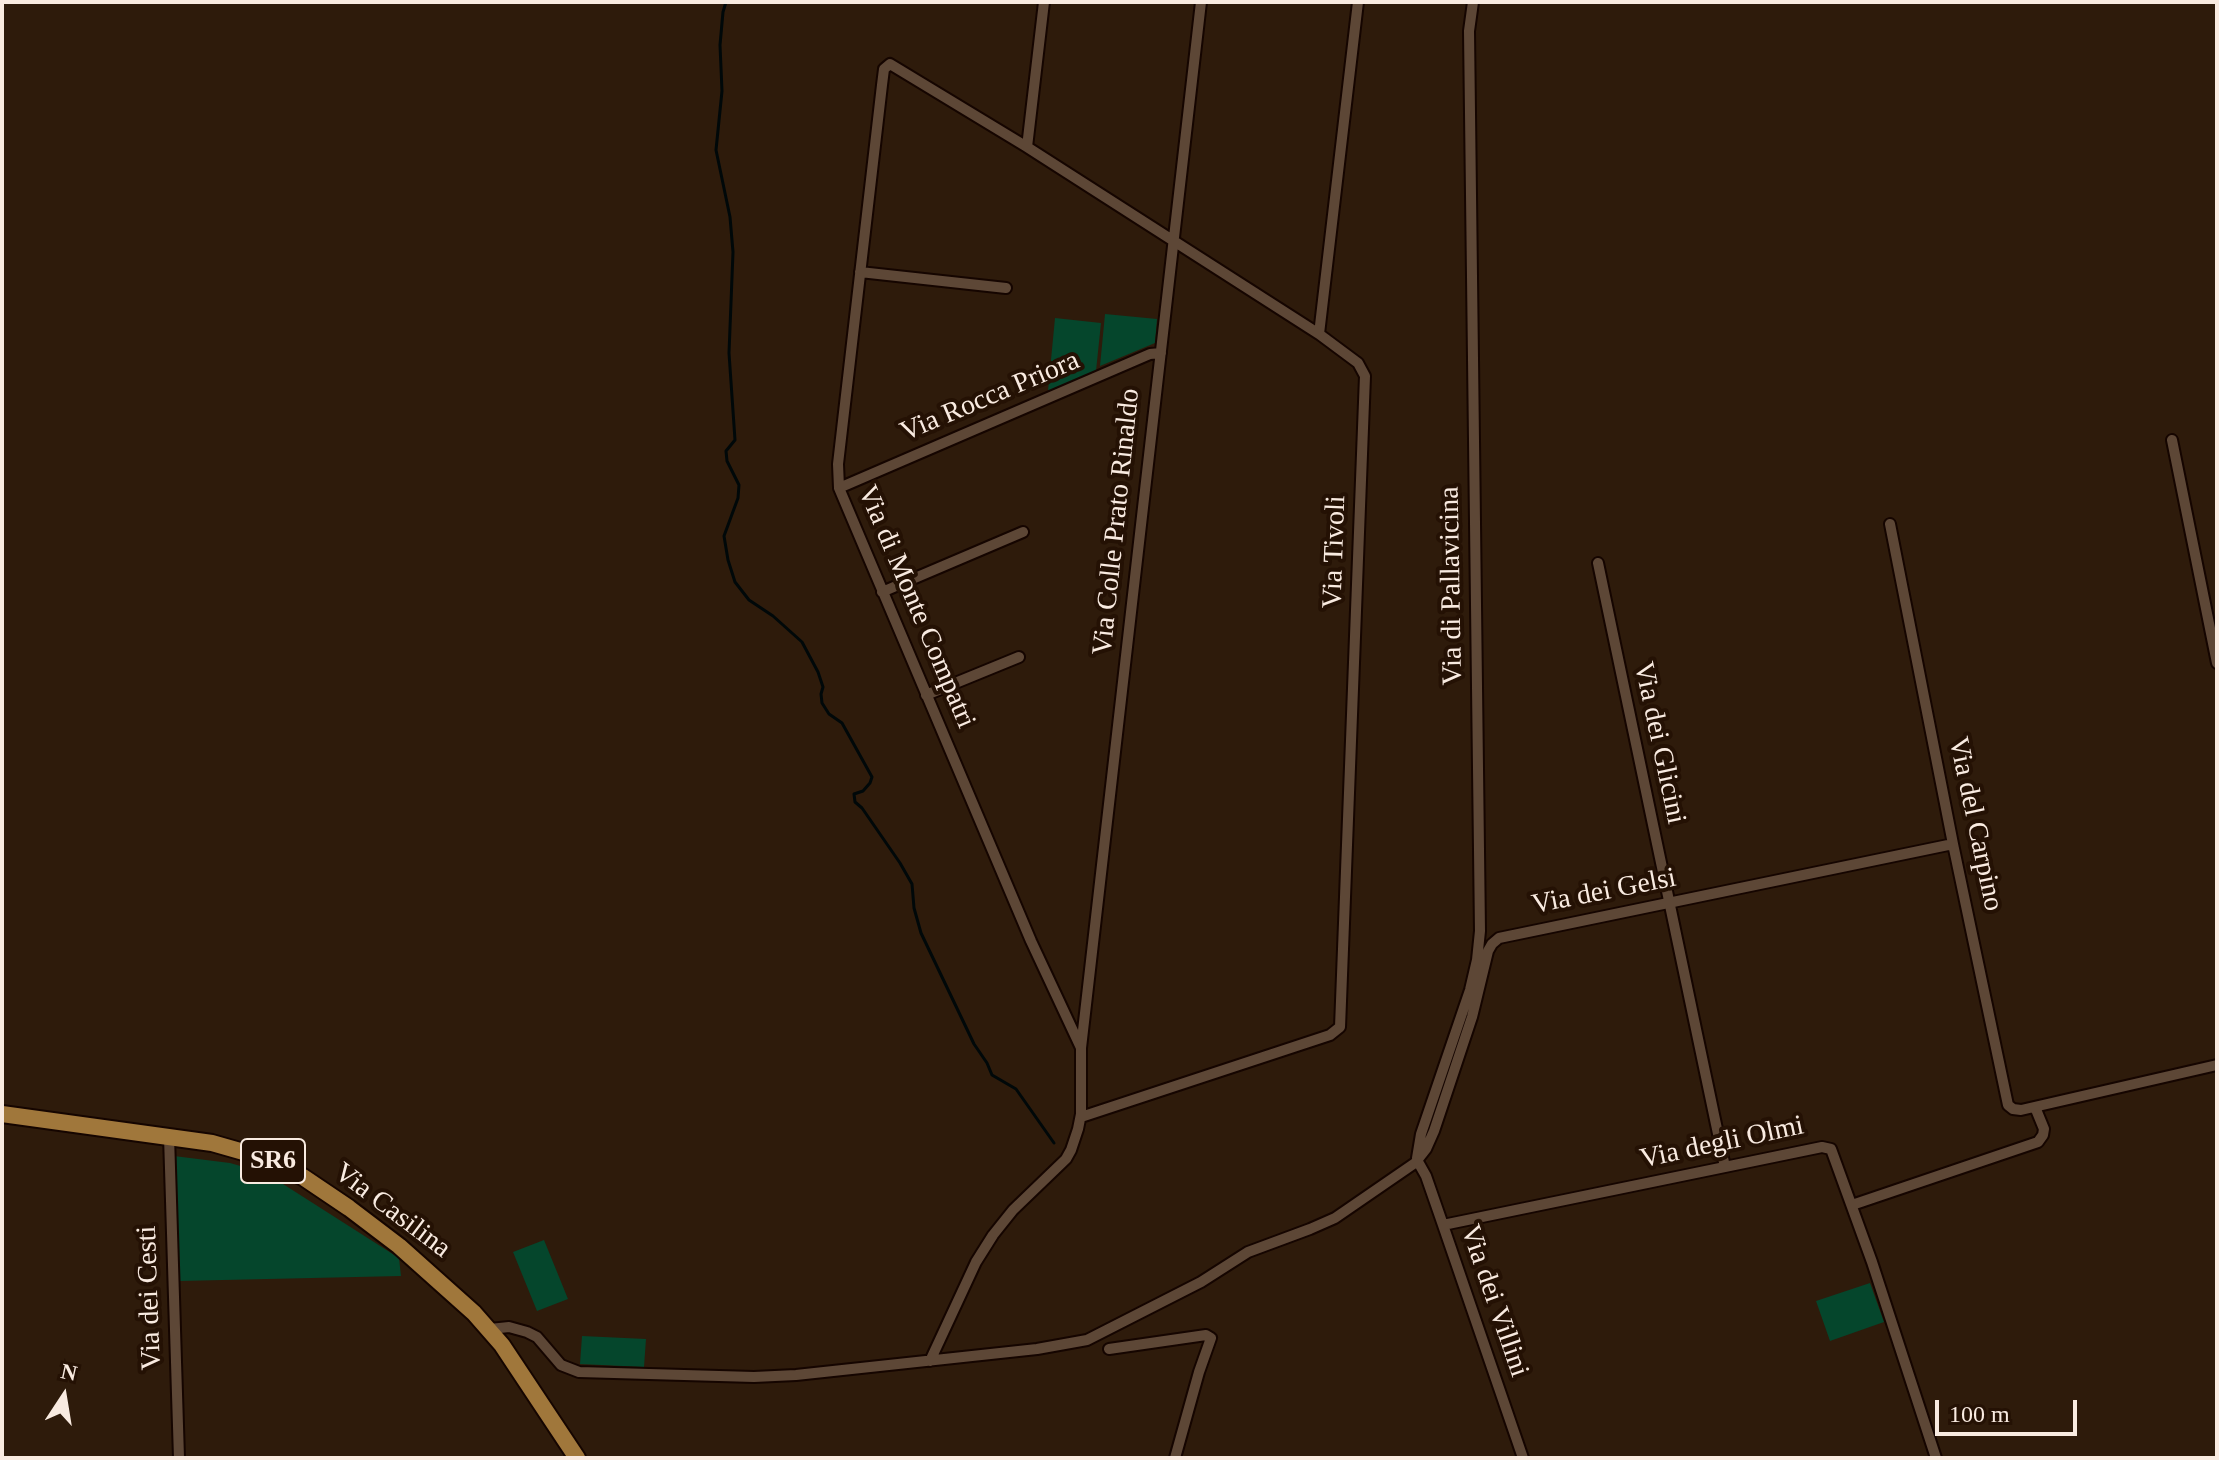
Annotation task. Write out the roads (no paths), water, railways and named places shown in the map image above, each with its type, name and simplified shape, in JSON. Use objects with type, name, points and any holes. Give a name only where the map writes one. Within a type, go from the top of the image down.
[{"type":"main road","name":"Via Casilina","points":[[2,1114],[169,1136],[248,1152],[303,1177],[399,1246],[459,1297],[490,1329],[577,1458]]},
{"type":"street","points":[[1027,147],[1044,2]]},
{"type":"street","name":"Via Colle Prato Rinaldo","points":[[930,1361],[976,1262],[1013,1210],[1066,1159],[1081,1117],[1081,1048],[1201,2]]},
{"type":"street","points":[[1319,334],[1358,2]]},
{"type":"street","name":"Via di Pallavicina","points":[[1417,1160],[1421,1134],[1470,990],[1480,931],[1469,31],[1473,2]]},
{"type":"street","name":"Via Tivoli","points":[[888,65],[893,65],[1027,147],[1319,334],[1358,363],[1365,376],[1340,1027],[1330,1035],[1081,1117]]},
{"type":"street","name":"Via di Monte Compatri","points":[[888,65],[884,69],[860,272],[838,464],[839,488],[1031,941],[1081,1048]]},
{"type":"street","points":[[860,272],[1006,288]]},
{"type":"street","name":"Via Rocca Priora","points":[[839,488],[1150,354],[1161,353]]},
{"type":"street","points":[[2172,440],[2217,663]]},
{"type":"street","name":"Via del Carpino","points":[[1890,524],[2005,1097],[2013,1109],[2035,1107]]},
{"type":"street","points":[[882,592],[1023,532]]},
{"type":"street","name":"Via dei Glicini","points":[[1598,563],[1725,1167]]},
{"type":"street","points":[[926,695],[1019,657]]},
{"type":"street","name":"Via dei Gelsi","points":[[1417,1160],[1434,1131],[1494,942],[1505,936],[1953,844]]},
{"type":"street","points":[[1852,1205],[2041,1140],[2044,1132],[2035,1107],[2217,1065]]},
{"type":"street","name":"Via dei Cesti","points":[[169,1136],[179,1458]]},
{"type":"street","name":"Via degli Olmi","points":[[1443,1225],[1826,1147],[1834,1152],[1936,1458]]},
{"type":"street","points":[[490,1329],[509,1327],[527,1332],[537,1337],[561,1365],[584,1373],[766,1377],[1037,1349],[1087,1340],[1207,1279],[1248,1252],[1335,1218],[1417,1160]]},
{"type":"street","name":"Via dei Villini","points":[[1417,1160],[1426,1176],[1523,1458]]},
{"type":"street","points":[[1109,1349],[1206,1335],[1211,1338],[1175,1458]]},
{"type":"waterway","points":[[726,2],[720,45],[722,91],[716,150],[730,217],[733,252],[729,353],[735,440],[726,451],[727,461],[739,485],[738,498],[724,536],[728,560],[735,582],[749,600],[802,642],[823,687],[822,703],[829,714],[842,723],[872,777],[863,791],[854,794],[855,802],[912,884],[921,933],[974,1044],[992,1075],[1016,1089],[1054,1143]]}]
